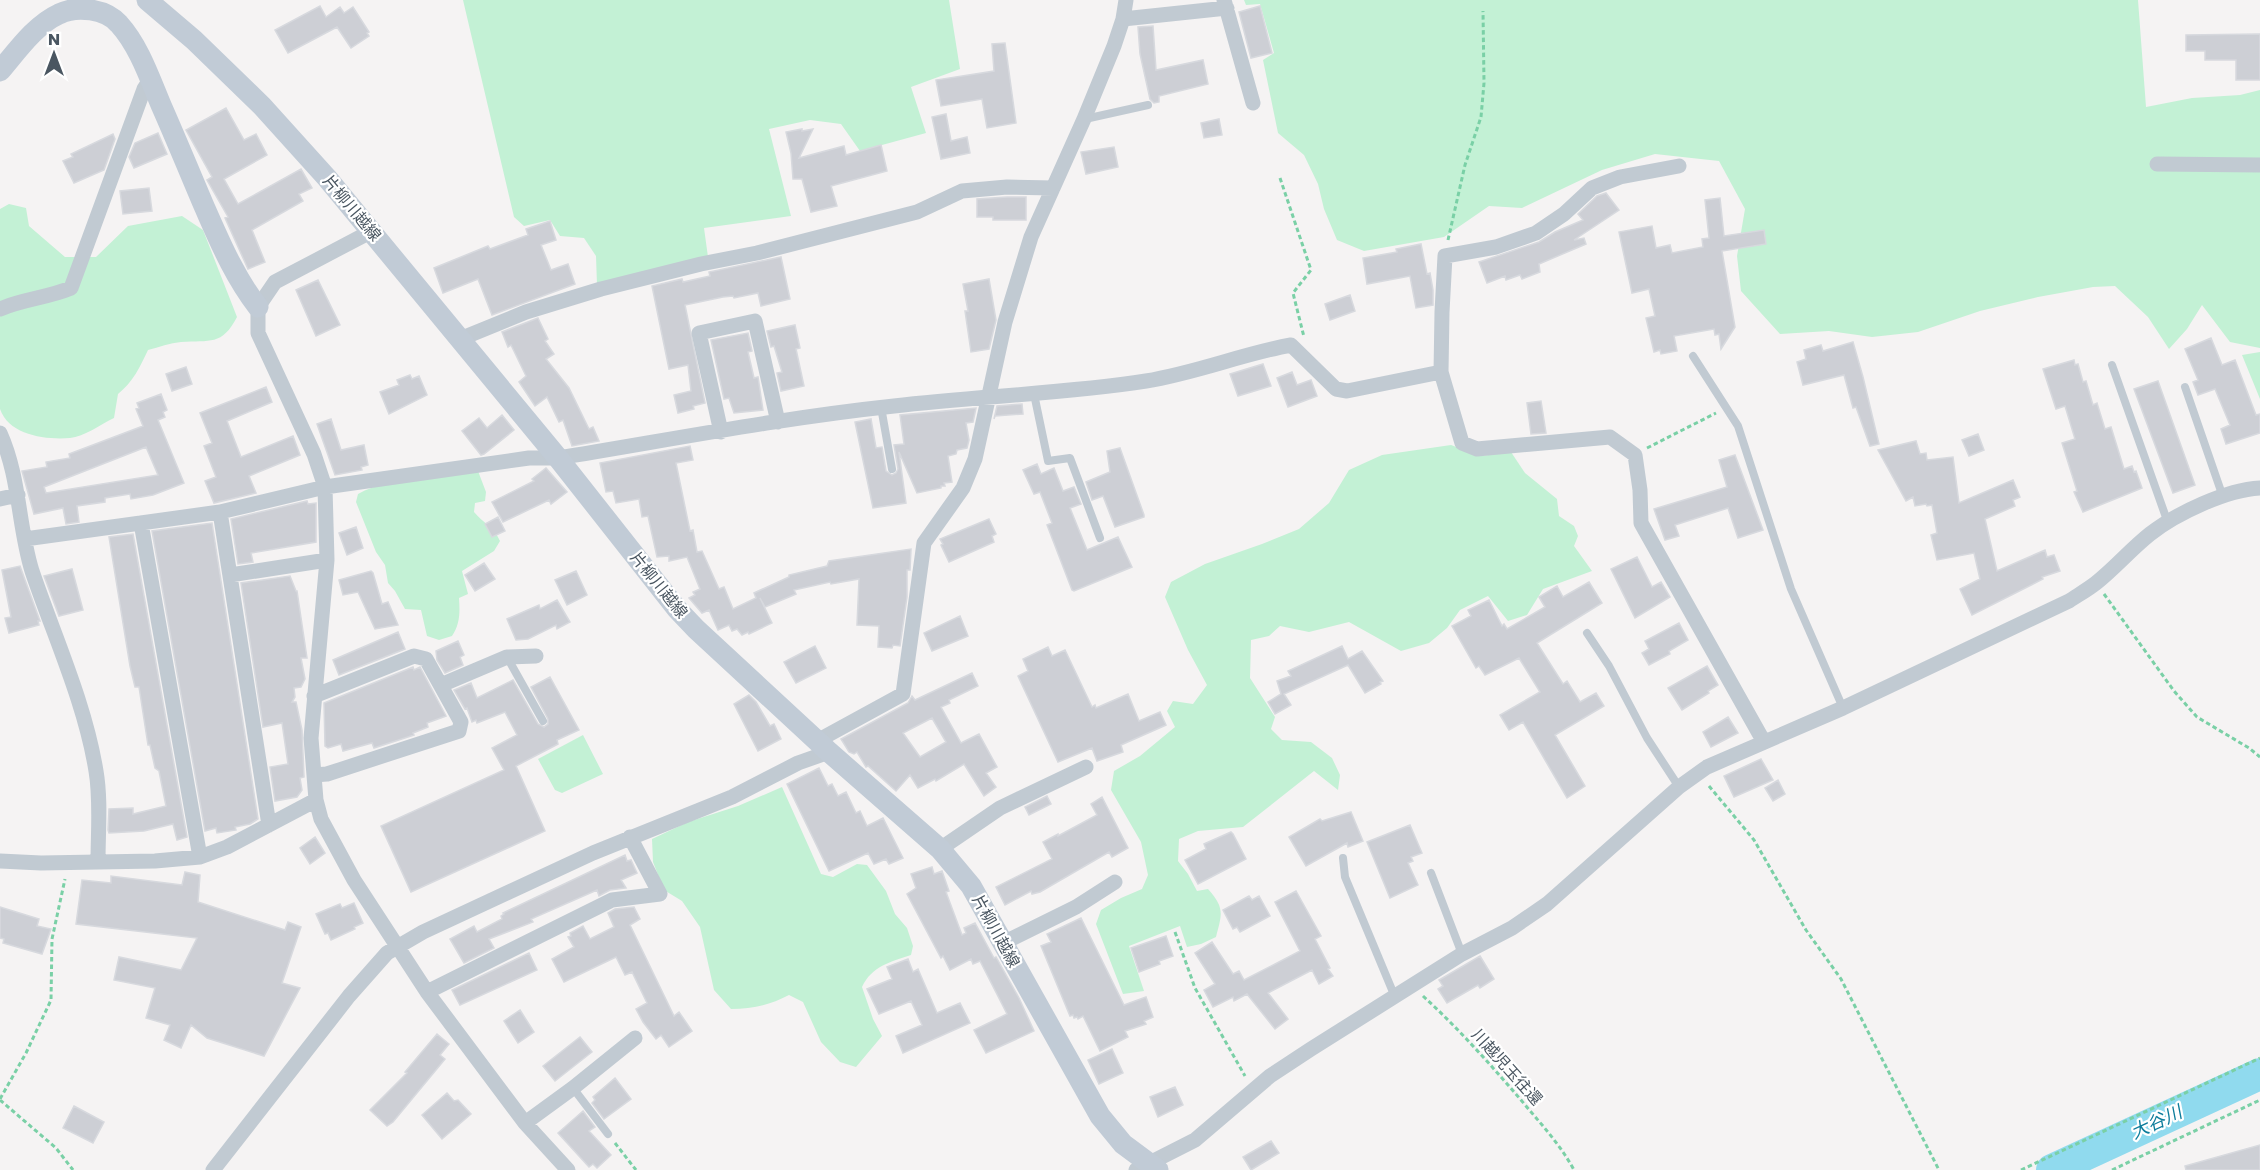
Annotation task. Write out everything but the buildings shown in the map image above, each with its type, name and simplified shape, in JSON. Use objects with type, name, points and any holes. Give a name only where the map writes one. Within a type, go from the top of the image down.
[{"type":"main road","name":"片柳川越線","points":[[147,0],[194,40],[262,106],[372,231],[558,458],[677,609],[823,746],[940,849],[971,886],[1100,1116],[1147,1168]]},
{"type":"main road","points":[[0,71],[38,29],[59,14],[76,10],[91,10],[105,14],[118,23],[135,49],[150,80],[227,258],[243,288],[258,307]]},
{"type":"street","points":[[213,1170],[349,996],[387,953],[397,946],[630,837],[732,797],[798,763],[903,694],[924,543],[963,488],[975,459],[1005,322],[1031,237],[1084,119],[1123,19],[1126,0]]},
{"type":"street","points":[[1123,19],[1226,4],[1253,103]]},
{"type":"street","points":[[0,309],[15,302],[51,297],[71,288],[144,89],[150,80]]},
{"type":"street","points":[[2157,164],[2260,165]]},
{"type":"street","points":[[1679,166],[1620,177],[1592,188],[1564,214],[1536,233],[1496,247],[1445,256],[1441,372],[1462,443],[1477,449],[1610,437],[1635,455],[1640,490],[1641,523],[1764,742]]},
{"type":"street","points":[[460,339],[526,312],[602,289],[701,264],[757,253],[917,212],[962,191],[1006,187],[1053,188]]},
{"type":"street","points":[[372,231],[275,282],[258,307],[258,333],[314,454],[324,487],[327,560],[311,738],[316,800],[321,819],[354,880],[427,992],[525,1123],[568,1170]]},
{"type":"street","points":[[721,432],[699,333],[755,321],[778,422]]},
{"type":"street","points":[[25,539],[219,512],[324,487],[529,458],[558,458],[881,407],[1034,394],[1147,381],[1214,365],[1259,351],[1291,345],[1303,354],[1336,389],[1347,391],[1441,372]]},
{"type":"street","points":[[0,433],[18,495],[32,570],[90,742],[97,773],[98,862]]},
{"type":"street","points":[[1147,1168],[1195,1140],[1270,1076],[1462,954],[1512,928],[1547,904],[1679,787],[1707,767],[1843,708],[2032,620],[2069,601],[2096,583],[2151,533],[2168,523],[2223,497],[2260,488]]},
{"type":"street","points":[[0,499],[18,495]]},
{"type":"street","points":[[219,512],[269,825]]},
{"type":"street","points":[[141,523],[200,857]]},
{"type":"street","points":[[230,575],[327,560]]},
{"type":"street","points":[[314,696],[414,656],[426,659],[461,722],[459,731],[327,774],[314,775]]},
{"type":"street","points":[[441,685],[507,657],[536,656]]},
{"type":"street","points":[[940,849],[1000,808],[1086,767]]},
{"type":"street","points":[[0,861],[69,863],[155,861],[200,857],[227,847],[316,800]]},
{"type":"street","points":[[427,992],[612,900],[660,894],[630,837]]},
{"type":"street","points":[[1004,942],[1076,907],[1115,882]]},
{"type":"street","points":[[525,1123],[635,1038]]},
{"type":"lane","points":[[1084,119],[1148,105]]},
{"type":"lane","points":[[1693,356],[1738,426],[1791,589],[1843,708]]},
{"type":"lane","points":[[2112,365],[2168,523]]},
{"type":"lane","points":[[2186,387],[2223,497]]},
{"type":"lane","points":[[1034,394],[1048,461],[1070,458],[1100,538]]},
{"type":"lane","points":[[881,407],[892,469]]},
{"type":"lane","points":[[1587,633],[1609,666],[1647,738],[1679,787]]},
{"type":"lane","points":[[507,657],[543,721]]},
{"type":"lane","points":[[1343,858],[1345,877],[1395,997]]},
{"type":"lane","points":[[1431,873],[1462,954]]},
{"type":"lane","points":[[573,1088],[608,1134]]},
{"type":"path","points":[[1445,256],[1465,165],[1481,117],[1484,73],[1483,11]]},
{"type":"path","points":[[1280,178],[1311,270],[1293,293],[1305,333],[1303,354]]},
{"type":"path","points":[[1635,455],[1726,408]]},
{"type":"path","points":[[2096,583],[2174,691],[2196,717],[2249,748],[2260,757]]},
{"type":"path","points":[[1698,773],[1754,840],[1806,930],[1840,978],[1939,1170]]},
{"type":"path","points":[[69,863],[52,939],[51,1000],[26,1053],[0,1100],[57,1148],[73,1170]]},
{"type":"path","points":[[1175,932],[1195,988],[1253,1090]]},
{"type":"path","name":"川越児玉往還","points":[[1414,986],[1493,1067],[1562,1147],[1575,1170]]},
{"type":"path","points":[[2020,1170],[2260,1058]]},
{"type":"path","points":[[2112,1170],[2260,1100]]},
{"type":"path","points":[[608,1134],[636,1170]]},
{"type":"green space","points":[[463,0],[949,0],[960,69],[911,87],[926,133],[860,151],[841,124],[810,120],[769,129],[791,216],[704,228],[708,257],[597,285],[596,256],[584,238],[560,236],[550,220],[524,226],[514,217]]},
{"type":"green space","points":[[1244,0],[2138,0],[2146,107],[2192,98],[2240,95],[2260,90],[2260,348],[2230,342],[2202,305],[2187,329],[2169,349],[2148,317],[2115,286],[2093,287],[2038,297],[1980,311],[1918,332],[1872,337],[1829,331],[1780,334],[1741,291],[1737,256],[1745,209],[1719,161],[1655,154],[1602,170],[1522,208],[1489,206],[1444,237],[1364,251],[1337,240],[1324,209],[1318,184],[1304,155],[1278,133],[1263,60],[1274,53],[1260,4],[1246,5]]},
{"type":"green space","points":[[9,204],[26,208],[29,226],[65,257],[96,257],[128,226],[182,216],[203,230],[237,317],[226,333],[214,340],[177,343],[148,350],[132,379],[118,394],[114,418],[92,430],[75,437],[50,438],[39,437],[20,430],[11,425],[0,409],[0,209]]},
{"type":"green space","points":[[2260,352],[2260,399],[2242,355]]},
{"type":"green space","points":[[1451,445],[1481,456],[1511,452],[1525,473],[1557,499],[1559,516],[1574,526],[1578,536],[1574,546],[1592,571],[1543,589],[1527,615],[1508,621],[1488,596],[1460,610],[1447,628],[1429,643],[1401,651],[1349,622],[1309,632],[1280,626],[1269,636],[1251,640],[1250,678],[1275,717],[1271,729],[1282,740],[1311,742],[1332,758],[1340,775],[1338,790],[1314,771],[1243,827],[1198,831],[1179,839],[1178,861],[1197,891],[1208,889],[1220,906],[1221,917],[1216,937],[1187,947],[1180,926],[1129,946],[1144,991],[1123,994],[1096,924],[1101,910],[1142,889],[1148,875],[1141,842],[1111,790],[1114,771],[1140,756],[1175,727],[1167,711],[1173,701],[1193,704],[1207,685],[1188,650],[1165,597],[1171,582],[1205,564],[1299,529],[1329,503],[1349,470],[1382,455]]},
{"type":"green space","points":[[478,471],[486,492],[485,501],[475,503],[474,512],[492,529],[500,541],[494,551],[462,571],[468,594],[459,598],[457,627],[452,636],[439,640],[427,636],[421,610],[405,609],[388,583],[385,565],[376,552],[356,502],[358,494],[386,483]]},
{"type":"green space","points":[[583,735],[603,774],[562,793],[555,790],[538,759]]},
{"type":"green space","points":[[782,787],[821,874],[833,877],[857,864],[867,865],[886,891],[895,914],[907,928],[913,946],[911,955],[876,969],[862,987],[873,1019],[882,1036],[856,1067],[840,1062],[821,1042],[803,1002],[789,995],[761,1006],[731,1009],[714,990],[700,927],[682,901],[664,890],[653,862],[652,839],[688,822],[738,806]]},
{"type":"waterway","name":"大谷川","points":[[2052,1170],[2260,1074]]}]
